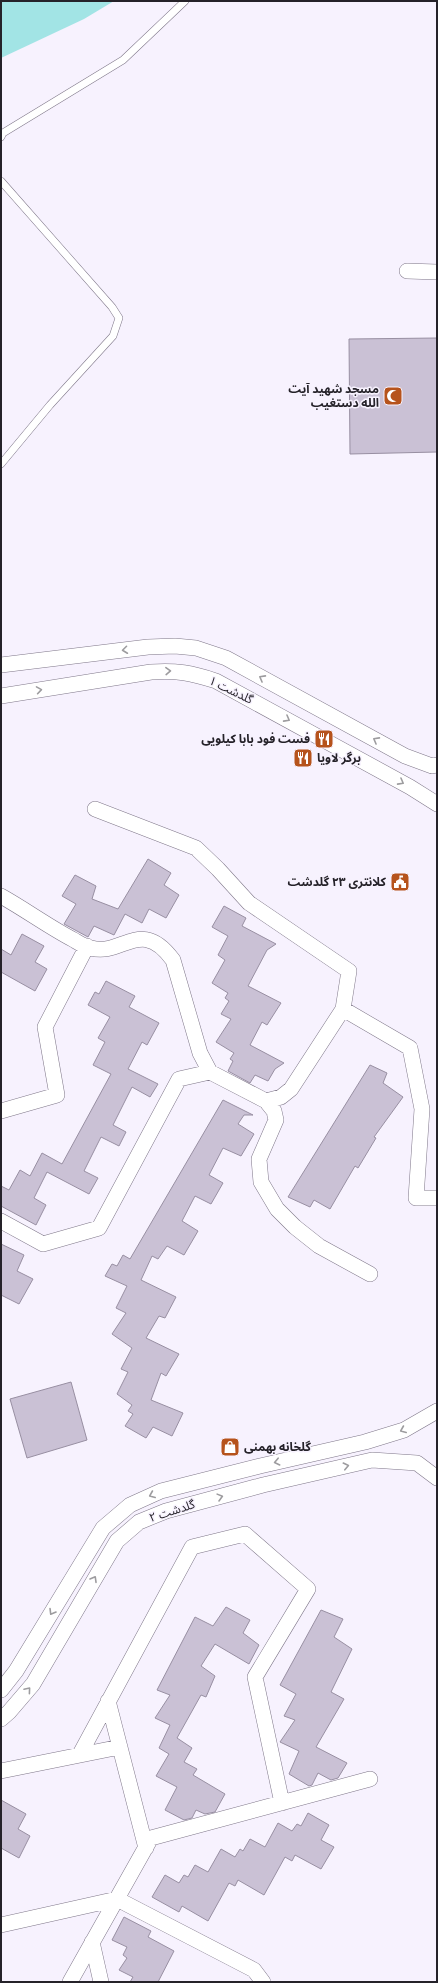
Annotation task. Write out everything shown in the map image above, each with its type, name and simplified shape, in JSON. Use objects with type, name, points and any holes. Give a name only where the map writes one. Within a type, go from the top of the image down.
[{"type":"street","points":[[408,271],[437,272]]},
{"type":"street","name":"گلدشت ۱","points":[[1,665],[148,647],[175,646],[196,648],[226,658],[405,756],[432,766],[437,765]]},
{"type":"street","name":"گلدشت ۱","points":[[1,696],[150,672],[174,670],[191,673],[216,681],[437,804]]},
{"type":"street","points":[[318,737],[329,714]]},
{"type":"street","points":[[95,809],[196,848],[218,868],[249,903],[349,971],[343,1010],[291,1089],[280,1097],[266,1101]]},
{"type":"street","points":[[4,900],[91,948],[104,949],[137,939],[151,942],[165,949],[173,960],[200,1053],[210,1072],[266,1101],[274,1111],[276,1120],[259,1159],[261,1182],[277,1209],[295,1227],[319,1246],[370,1274]]},
{"type":"street","points":[[1,1111],[57,1095],[45,1027],[86,946]]},
{"type":"street","points":[[343,1010],[410,1048],[422,1109],[416,1198],[437,1198]]},
{"type":"street","points":[[1,1222],[43,1244],[99,1228],[179,1079],[210,1072]]},
{"type":"street","name":"گلدشت ۲","points":[[1,1690],[16,1671],[103,1528],[130,1505],[161,1491],[365,1442],[404,1430],[437,1411]]},
{"type":"street","name":"گلدشت ۲","points":[[1,1719],[33,1684],[117,1541],[139,1522],[181,1507],[262,1485],[372,1460],[417,1463],[437,1478]]},
{"type":"street","points":[[80,1754],[192,1547],[246,1534],[308,1589],[255,1677],[282,1803]]},
{"type":"street","points":[[108,1701],[146,1848]]},
{"type":"street","points":[[1,1771],[120,1747]]},
{"type":"street","points":[[70,1982],[151,1838],[370,1779]]},
{"type":"street","points":[[1,1925],[117,1899],[254,1970],[263,1982]]},
{"type":"street","points":[[92,1942],[101,1982]]},
{"type":"lane","points":[[1,137],[3,133],[123,60],[185,1]]},
{"type":"lane","points":[[1,181],[112,307],[119,318],[113,336],[50,405],[1,464]]},
{"type":"shaded area","points":[[1,1],[114,1],[84,19],[1,58]]},
{"type":"building","name":"مسجد شهید آیت الله دستغیب","points":[[437,338],[437,452],[350,454],[349,339]]},
{"type":"building","points":[[148,859],[171,873],[164,885],[179,895],[166,918],[149,909],[142,923],[125,914],[114,935],[94,926],[88,937],[64,924],[76,904],[62,896],[75,875],[96,886],[92,899],[118,909]]},
{"type":"building","points":[[224,906],[246,918],[242,926],[276,944],[267,950],[248,986],[281,1003],[267,1025],[262,1022],[250,1045],[284,1063],[275,1069],[268,1081],[255,1075],[250,1083],[228,1071],[233,1061],[230,1059],[234,1053],[216,1042],[231,1019],[221,1014],[229,1001],[225,998],[228,993],[212,983],[225,960],[218,955],[228,936],[212,927]]},
{"type":"building","points":[[22,934],[44,946],[35,962],[47,969],[35,991],[1,972],[1,949],[11,955]]},
{"type":"building","points":[[106,981],[135,996],[129,1007],[159,1023],[147,1045],[142,1042],[128,1069],[158,1084],[150,1097],[132,1087],[113,1125],[126,1132],[119,1146],[101,1137],[84,1171],[98,1178],[89,1194],[47,1172],[34,1198],[46,1205],[36,1225],[1,1206],[1,1186],[9,1190],[20,1170],[30,1176],[42,1153],[62,1164],[111,1074],[93,1065],[105,1042],[98,1038],[110,1017],[88,1005],[95,992],[99,994]]},
{"type":"building","points":[[370,1065],[387,1073],[383,1083],[403,1097],[374,1137],[376,1138],[358,1168],[355,1166],[330,1209],[314,1200],[310,1207],[288,1197]]},
{"type":"building","points":[[223,1100],[253,1115],[244,1115],[238,1124],[254,1134],[241,1156],[223,1148],[209,1175],[223,1183],[211,1204],[195,1196],[182,1221],[198,1231],[184,1255],[167,1246],[158,1259],[152,1256],[141,1280],[176,1297],[165,1318],[159,1316],[146,1338],[179,1354],[166,1376],[161,1373],[151,1400],[183,1413],[172,1436],[153,1427],[146,1438],[125,1426],[133,1414],[128,1411],[132,1405],[117,1394],[128,1372],[121,1369],[132,1348],[112,1334],[126,1313],[116,1308],[127,1286],[105,1276],[112,1264],[117,1266],[123,1255],[130,1259]]},
{"type":"building","points":[[1,1244],[24,1255],[17,1271],[33,1279],[19,1304],[1,1295]]},
{"type":"building","points":[[71,1382],[87,1440],[27,1458],[10,1399]]},
{"type":"building","points":[[226,1607],[250,1620],[243,1633],[259,1645],[249,1664],[215,1644],[201,1666],[215,1676],[206,1697],[201,1695],[177,1738],[192,1748],[184,1762],[197,1769],[193,1775],[225,1794],[215,1812],[205,1814],[196,1810],[192,1818],[184,1820],[165,1810],[177,1787],[156,1776],[169,1754],[159,1748],[170,1725],[155,1718],[170,1695],[157,1690],[195,1617],[213,1626]]},
{"type":"building","points":[[321,1610],[343,1619],[334,1637],[352,1649],[331,1692],[344,1699],[316,1747],[347,1763],[338,1778],[331,1780],[318,1773],[312,1785],[309,1786],[289,1774],[299,1751],[280,1742],[295,1720],[284,1716],[296,1694],[280,1685]]},
{"type":"building","points":[[1,1800],[26,1814],[18,1829],[30,1836],[19,1858],[1,1848]]},
{"type":"building","points":[[308,1813],[329,1825],[321,1840],[334,1847],[321,1869],[295,1855],[292,1861],[285,1857],[264,1895],[238,1880],[235,1886],[229,1883],[208,1921],[182,1906],[179,1912],[152,1897],[165,1875],[179,1883],[184,1875],[188,1877],[195,1865],[208,1872],[221,1849],[235,1857],[240,1849],[243,1851],[250,1839],[265,1847],[278,1823],[292,1831],[297,1824],[301,1826]]},
{"type":"building","points":[[124,1917],[151,1931],[148,1937],[174,1951],[158,1982],[130,1982],[133,1977],[119,1970],[127,1958],[123,1955],[127,1947],[112,1940]]},
{"type":"place","name":"مسجد شهید آیت الله دستغیب","points":[[393,396]]},
{"type":"place","name":"فست فود بابا کیلویی","points":[[324,739]]},
{"type":"place","name":"برگر لاویا","points":[[303,758]]},
{"type":"place","name":"کلانتری ۲۳ گلدشت","points":[[400,882]]},
{"type":"place","name":"گلخانه بهمنی","points":[[230,1447]]}]
